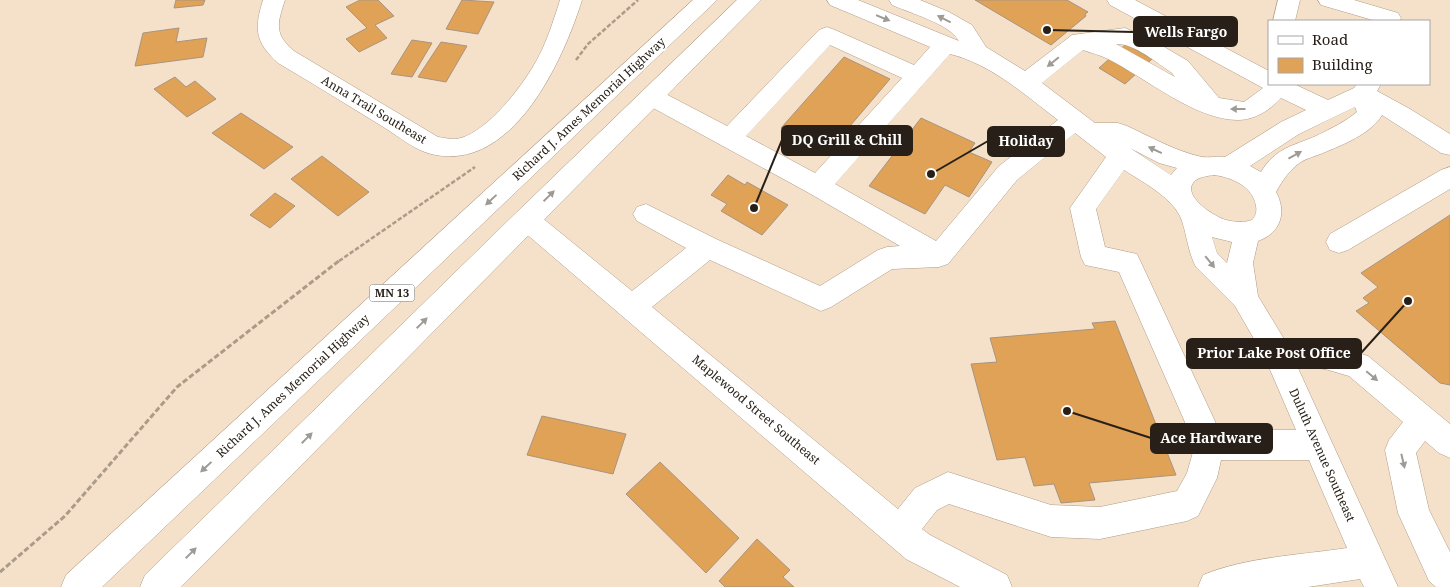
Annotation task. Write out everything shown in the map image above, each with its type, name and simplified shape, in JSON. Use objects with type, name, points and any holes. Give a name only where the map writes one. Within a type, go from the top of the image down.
[{"type":"street","name":"Anna Trail Southeast","points":[[274,0],[268,16],[267,33],[273,47],[286,57],[432,145],[456,149],[476,142],[493,130],[520,102],[544,69],[561,32],[571,0]]},
{"type":"street","name":"Richard J. Ames Memorial Highway","points":[[78,587],[706,0]]},
{"type":"street","points":[[157,587],[526,219],[750,0]]},
{"type":"street","points":[[838,0],[945,45],[978,53],[1026,84],[1121,155],[1179,192]]},
{"type":"street","points":[[900,0],[940,17],[964,30],[978,53]]},
{"type":"street","points":[[1118,0],[1268,81]]},
{"type":"street","points":[[1284,20],[1289,0]]},
{"type":"street","points":[[1329,0],[1389,13]]},
{"type":"street","points":[[730,138],[827,35],[916,75]]},
{"type":"street","points":[[1026,84],[1080,40],[1116,53],[1212,106],[1238,111],[1254,108],[1266,100],[1274,85]]},
{"type":"street","points":[[818,186],[945,45]]},
{"type":"street","points":[[1249,70],[1268,60]]},
{"type":"street","points":[[1276,85],[1327,110]]},
{"type":"street","points":[[1229,167],[1290,128],[1366,89]]},
{"type":"street","points":[[1366,89],[1450,146]]},
{"type":"street","points":[[1264,191],[1275,171],[1292,155],[1340,135],[1370,115],[1366,89]]},
{"type":"street","points":[[652,96],[818,186],[939,256]]},
{"type":"street","points":[[646,214],[707,247],[821,299],[887,258],[939,256],[1008,173],[1082,125],[1118,132],[1168,156],[1201,166]]},
{"type":"street","points":[[900,532],[926,499],[948,488],[1051,521],[1100,523],[1187,505],[1201,478],[1210,445],[1128,262],[1094,257],[1083,208],[1121,155]]},
{"type":"street","points":[[1214,165],[1229,167],[1248,177],[1264,191],[1270,207],[1267,222],[1259,229],[1247,233],[1234,234],[1219,231],[1194,217],[1182,201],[1179,192],[1180,183],[1184,175],[1191,169],[1214,165]]},
{"type":"street","points":[[1339,242],[1450,177]]},
{"type":"street","name":"Duluth Avenue Southeast","points":[[1194,217],[1205,259],[1245,298],[1276,351],[1376,574]]},
{"type":"street","name":"Maplewood Street Southeast","points":[[526,219],[918,547],[996,587]]},
{"type":"street","name":"Duluth Avenue Southeast","points":[[1245,298],[1240,263],[1247,233]]},
{"type":"street","points":[[632,306],[707,247]]},
{"type":"street","points":[[1276,351],[1325,356],[1358,365],[1450,443]]},
{"type":"street","points":[[1423,420],[1400,450],[1414,513],[1441,569],[1450,577]]},
{"type":"street","points":[[1210,445],[1318,445]]},
{"type":"street","points":[[1215,587],[1252,579],[1376,574]]},
{"type":"path","points":[[570,68],[588,44],[638,0]]},
{"type":"path","points":[[0,572],[65,516],[177,387],[349,253],[482,162]]},
{"type":"building","points":[[176,0],[205,0],[203,5],[174,8]]},
{"type":"building","points":[[360,0],[378,0],[394,16],[375,25],[387,38],[359,52],[346,39],[367,28],[346,7]]},
{"type":"building","points":[[462,0],[494,2],[478,34],[446,29]]},
{"type":"building","points":[[975,0],[1067,0],[1088,12],[1085,14],[1086,16],[1051,45]]},
{"type":"building","points":[[179,28],[176,42],[207,38],[203,57],[135,66],[143,33]]},
{"type":"building","points":[[412,40],[432,43],[412,77],[391,74]]},
{"type":"building","points":[[441,42],[467,46],[446,82],[418,77]]},
{"type":"building","points":[[1126,44],[1152,59],[1125,84],[1099,68]]},
{"type":"building","points":[[844,57],[890,79],[828,152],[781,128]]},
{"type":"building","points":[[175,77],[186,87],[195,81],[216,99],[187,117],[154,89]]},
{"type":"building","points":[[241,113],[293,147],[264,169],[212,133]]},
{"type":"building","points":[[921,118],[975,143],[969,152],[992,162],[969,197],[945,185],[925,214],[869,186]]},
{"type":"building","points":[[322,156],[369,192],[338,216],[291,179]]},
{"type":"building","points":[[728,175],[745,185],[747,182],[788,205],[762,235],[721,211],[727,204],[711,195]]},
{"type":"building","points":[[275,193],[295,206],[270,228],[250,215]]},
{"type":"building","points":[[1450,215],[1450,385],[1440,383],[1356,311],[1369,303],[1363,298],[1378,287],[1361,273]]},
{"type":"building","points":[[1115,321],[1176,475],[1089,483],[1095,500],[1061,503],[1054,484],[1034,486],[1025,457],[997,460],[971,364],[997,362],[990,338],[1095,329],[1092,323]]},
{"type":"building","points":[[542,416],[626,434],[613,474],[527,455]]},
{"type":"building","points":[[660,462],[739,538],[706,573],[626,494]]},
{"type":"building","points":[[757,539],[790,570],[783,577],[794,587],[725,587],[719,581]]},
{"type":"place","name":"Wells Fargo","points":[[1047,30]]},
{"type":"place","name":"Holiday","points":[[931,174]]},
{"type":"place","name":"DQ Grill & Chill","points":[[754,208]]},
{"type":"place","name":"Prior Lake Post Office","points":[[1408,301]]},
{"type":"place","name":"Ace Hardware","points":[[1067,411]]}]
